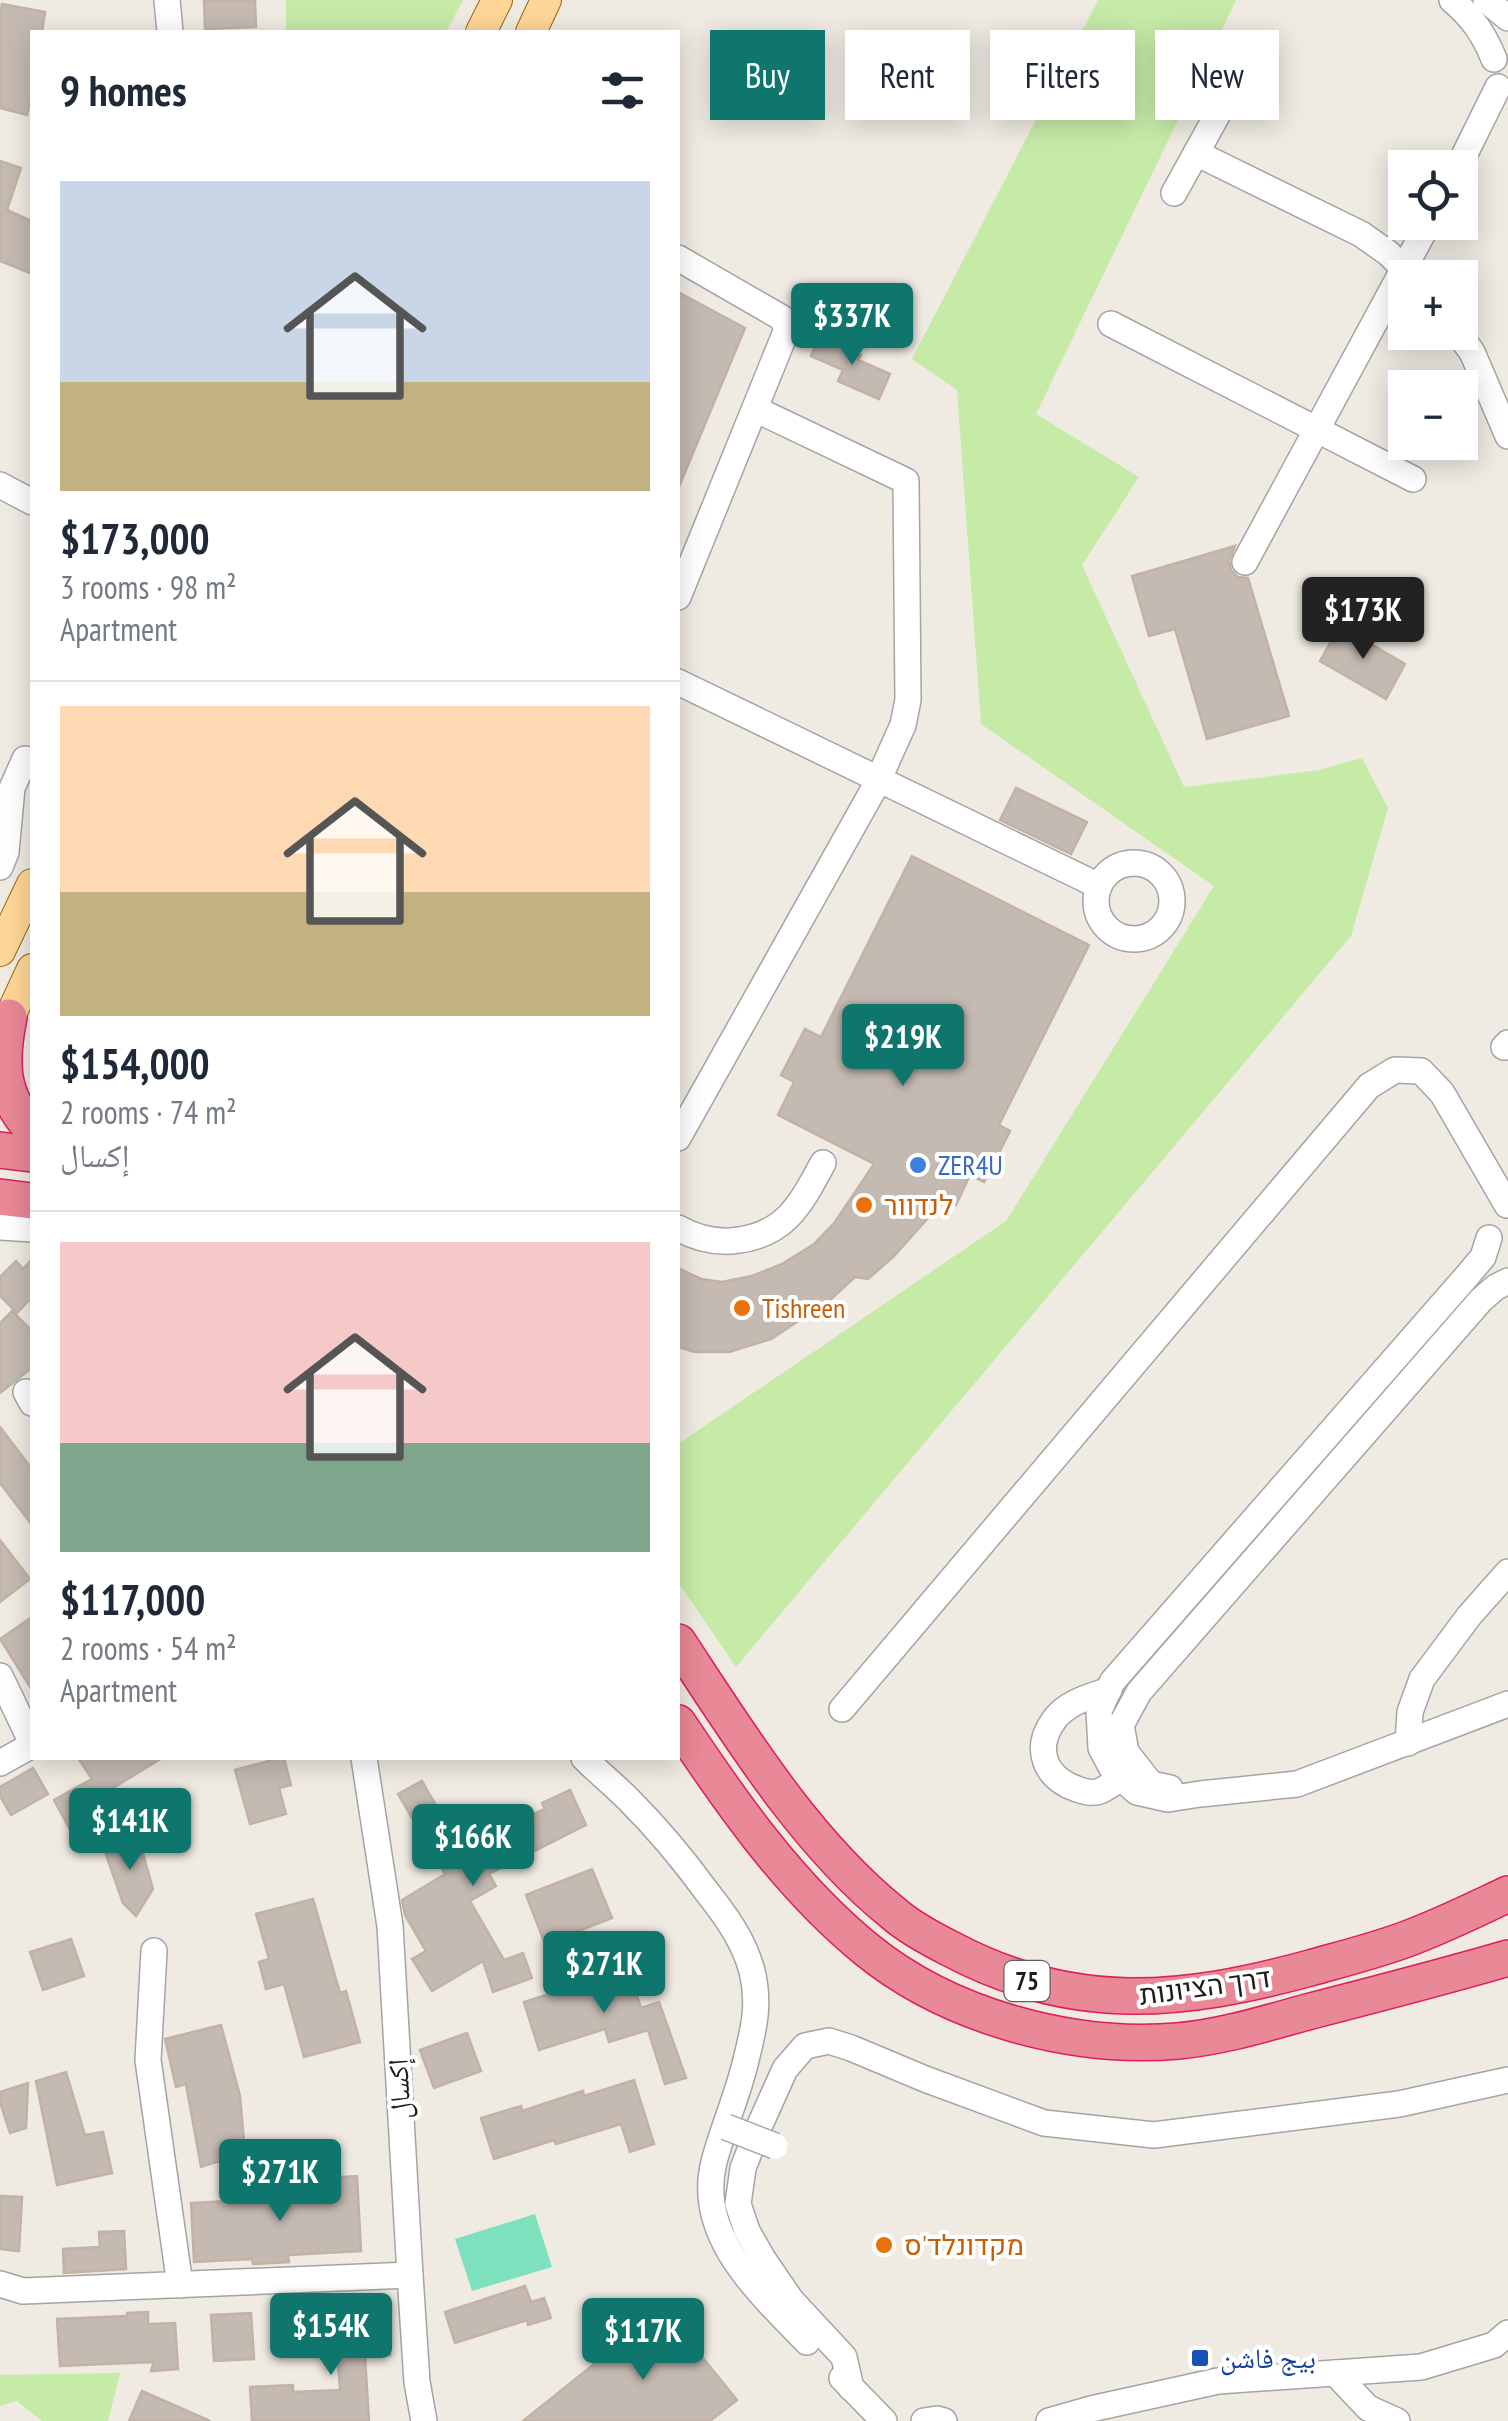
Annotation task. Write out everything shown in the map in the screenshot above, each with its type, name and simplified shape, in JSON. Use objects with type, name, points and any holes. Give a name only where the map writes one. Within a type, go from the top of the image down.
[{"type":"highway","points":[[4,1028],[6,1090],[14,1109],[30,1126]]},
{"type":"highway","points":[[0,1150],[30,1154]]},
{"type":"highway","points":[[0,1197],[30,1201]]},
{"type":"highway","name":"דרך הציונות","points":[[680,1645],[774,1781],[823,1844],[864,1887],[896,1916],[935,1940],[978,1964],[1025,1981],[1066,1991],[1119,1996],[1176,1996],[1222,1988],[1406,1940],[1508,1894]]},
{"type":"highway","name":"דרך הציונות","points":[[680,1727],[788,1874],[832,1920],[869,1952],[912,1980],[960,2005],[1012,2024],[1096,2040],[1180,2041],[1230,2032],[1508,1958]]},
{"type":"main road","points":[[483,30],[497,0]]},
{"type":"main road","points":[[533,30],[546,0]]},
{"type":"main road","points":[[0,951],[30,888]]},
{"type":"main road","points":[[4,1028],[30,972]]},
{"type":"street","points":[[167,0],[170,30]]},
{"type":"street","points":[[1452,0],[1501,50],[1494,78],[1503,92],[1469,150]]},
{"type":"street","points":[[1486,0],[1508,18]]},
{"type":"street","points":[[1174,193],[1214,120]]},
{"type":"street","points":[[1196,152],[1360,234],[1394,260]]},
{"type":"street","points":[[680,259],[782,318],[788,329],[680,592]]},
{"type":"street","points":[[1244,562],[1388,308]]},
{"type":"street","points":[[1111,324],[1412,479]]},
{"type":"street","points":[[1470,350],[1508,436]]},
{"type":"street","points":[[680,1134],[879,780],[908,700],[906,481],[754,410]]},
{"type":"street","points":[[0,485],[30,501]]},
{"type":"street","points":[[680,683],[1098,886]]},
{"type":"street","points":[[0,747],[28,760],[12,788],[6,852],[0,867]]},
{"type":"street","points":[[842,1709],[1369,1086],[1395,1070],[1421,1071],[1442,1093],[1508,1205],[1491,1225],[1483,1256],[1112,1682],[1099,1710],[1101,1748],[1114,1772],[1137,1792],[1168,1799],[1297,1784],[1508,1704]]},
{"type":"street","points":[[680,1229],[718,1242],[751,1240],[773,1231],[791,1215],[822,1163]]},
{"type":"street","points":[[0,1227],[30,1229]]},
{"type":"street","points":[[1489,1238],[1496,1262],[1508,1272]]},
{"type":"street","points":[[1200,1794],[1150,1784],[1126,1752],[1121,1725],[1139,1692],[1481,1300],[1508,1281]]},
{"type":"street","points":[[1408,1742],[1410,1712],[1422,1679],[1508,1572]]},
{"type":"street","points":[[0,1676],[30,1740]]},
{"type":"street","points":[[1109,1690],[1075,1702],[1055,1718],[1043,1740],[1044,1762],[1062,1784],[1084,1792],[1099,1792],[1121,1778]]},
{"type":"street","points":[[0,1763],[30,1745]]},
{"type":"street","name":"إكسال","points":[[364,1760],[390,1926],[417,2382],[424,2421]]},
{"type":"street","points":[[570,1760],[627,1798]]},
{"type":"street","points":[[586,1760],[627,1798],[688,1866],[742,1943],[752,1972],[757,2014],[742,2080],[713,2166],[716,2222],[750,2282],[884,2421]]},
{"type":"street","points":[[154,1951],[148,2060],[180,2286]]},
{"type":"street","points":[[852,2388],[844,2357],[791,2300],[755,2245],[738,2204],[744,2168],[758,2127],[784,2068],[806,2046],[829,2041],[851,2048],[1044,2124],[1154,2134],[1399,2104],[1508,2080]]},
{"type":"street","points":[[726,2127],[775,2146]]},
{"type":"street","points":[[0,2284],[23,2292],[410,2276]]},
{"type":"street","points":[[1049,2421],[1218,2382],[1421,2367],[1494,2345],[1508,2333]]},
{"type":"street","points":[[1335,2374],[1368,2408],[1397,2421]]},
{"type":"street","points":[[924,2421],[944,2421]]},
{"type":"green space","points":[[286,0],[463,0],[447,30],[286,30]]},
{"type":"green space","points":[[1098,0],[1236,0],[1222,30],[1155,30],[1155,120],[1178,120],[1036,414],[1139,477],[1082,565],[1184,787],[1319,770],[1362,758],[1388,808],[1351,936],[736,1667],[680,1585],[680,1443],[1006,1221],[1214,886],[981,724],[957,390],[912,359],[1036,120],[1135,120],[1135,30],[1082,30]]},
{"type":"green space","points":[[535,2214],[552,2267],[472,2291],[455,2239]]},
{"type":"green space","points":[[120,2373],[108,2421],[42,2421],[17,2401],[0,2406],[0,2375]]},
{"type":"building","points":[[204,0],[255,0],[256,27],[205,29]]},
{"type":"building","points":[[2,4],[45,12],[42,30],[30,30],[27,115],[0,108]]},
{"type":"building","points":[[0,161],[21,168],[7,210],[30,220],[30,273],[0,261]]},
{"type":"building","points":[[680,293],[745,328],[680,484]]},
{"type":"building","points":[[819,336],[861,355],[858,360],[890,374],[879,399],[838,381],[843,370],[811,356]]},
{"type":"building","points":[[1235,546],[1229,561],[1231,570],[1238,577],[1248,578],[1289,716],[1207,739],[1175,629],[1149,636],[1132,576]]},
{"type":"building","points":[[1340,626],[1405,664],[1386,699],[1320,661]]},
{"type":"building","points":[[1016,788],[1087,822],[1071,854],[1000,820]]},
{"type":"building","points":[[912,856],[1089,945],[999,1125],[1010,1131],[984,1182],[970,1175],[956,1205],[945,1199],[868,1279],[855,1277],[830,1300],[771,1339],[729,1352],[695,1352],[680,1348],[680,1269],[701,1279],[722,1282],[782,1264],[814,1244],[835,1222],[874,1164],[778,1115],[794,1082],[781,1075],[805,1029],[821,1037]]},
{"type":"building","points":[[16,1261],[23,1269],[30,1261],[30,1299],[17,1313],[0,1296],[0,1277]]},
{"type":"building","points":[[12,1311],[30,1329],[30,1370],[0,1393],[0,1323]]},
{"type":"building","points":[[0,1427],[30,1466],[30,1522],[0,1483]]},
{"type":"building","points":[[0,1540],[30,1579],[0,1602]]},
{"type":"building","points":[[30,1618],[30,1687],[0,1639]]},
{"type":"building","points":[[79,1760],[159,1760],[90,1802],[101,1823],[74,1837],[54,1800],[92,1779]]},
{"type":"building","points":[[285,1760],[291,1785],[279,1788],[286,1814],[250,1824],[235,1770]]},
{"type":"building","points":[[33,1768],[48,1794],[11,1815],[0,1796],[0,1787]]},
{"type":"building","points":[[422,1781],[468,1861],[502,1841],[497,1831],[545,1809],[542,1803],[570,1790],[586,1825],[489,1874],[496,1886],[470,1901],[504,1960],[523,1953],[532,1978],[493,1992],[483,1961],[432,1991],[412,1959],[426,1951],[405,1915],[402,1900],[445,1874],[398,1794]]},
{"type":"building","points":[[138,1836],[153,1889],[136,1916],[123,1903],[104,1849]]},
{"type":"building","points":[[592,1869],[612,1918],[545,1944],[526,1895]]},
{"type":"building","points":[[313,1899],[340,1993],[346,1991],[360,2042],[304,2057],[284,1984],[266,1989],[259,1962],[269,1959],[256,1914]]},
{"type":"building","points":[[71,1939],[84,1976],[43,1990],[30,1952]]},
{"type":"building","points":[[625,1959],[641,2008],[659,2002],[686,2078],[665,2084],[648,2030],[609,2042],[605,2029],[539,2050],[524,2002],[589,1981],[586,1971]]},
{"type":"building","points":[[221,2025],[240,2096],[245,2153],[201,2167],[186,2084],[176,2087],[165,2039]]},
{"type":"building","points":[[467,2033],[481,2071],[434,2088],[420,2050]]},
{"type":"building","points":[[66,2072],[85,2135],[103,2132],[112,2173],[57,2185],[36,2081]]},
{"type":"building","points":[[634,2080],[654,2144],[630,2152],[621,2124],[494,2159],[481,2118],[521,2106],[522,2111],[583,2091],[584,2096]]},
{"type":"building","points":[[28,2083],[26,2128],[10,2133],[0,2092]]},
{"type":"building","points":[[357,2176],[361,2251],[288,2255],[289,2262],[194,2262],[191,2203],[249,2200],[248,2194],[311,2190],[310,2179]]},
{"type":"building","points":[[0,2196],[22,2197],[19,2251],[0,2249]]},
{"type":"building","points":[[124,2231],[126,2269],[64,2273],[63,2249],[100,2247],[99,2232]]},
{"type":"building","points":[[525,2286],[531,2302],[544,2298],[551,2318],[528,2325],[527,2320],[455,2343],[445,2312]]},
{"type":"building","points":[[663,2309],[737,2400],[710,2421],[523,2421]]},
{"type":"building","points":[[148,2312],[148,2324],[175,2323],[178,2369],[151,2371],[154,2362],[60,2366],[57,2319]]},
{"type":"building","points":[[251,2313],[254,2359],[214,2361],[211,2315]]},
{"type":"building","points":[[387,2313],[390,2355],[365,2356],[369,2421],[252,2421],[250,2387],[293,2385],[293,2392],[340,2390],[335,2315]]},
{"type":"building","points":[[142,2391],[210,2421],[129,2421]]},
{"type":"place","name":"ZER4U","points":[[918,1165]]},
{"type":"place","name":"לנדוור","points":[[864,1205]]},
{"type":"place","name":"Tishreen","points":[[742,1308]]},
{"type":"place","name":"מקדונלד'ס","points":[[884,2245]]},
{"type":"place","name":"بيج فاشن","points":[[1200,2358]]}]
